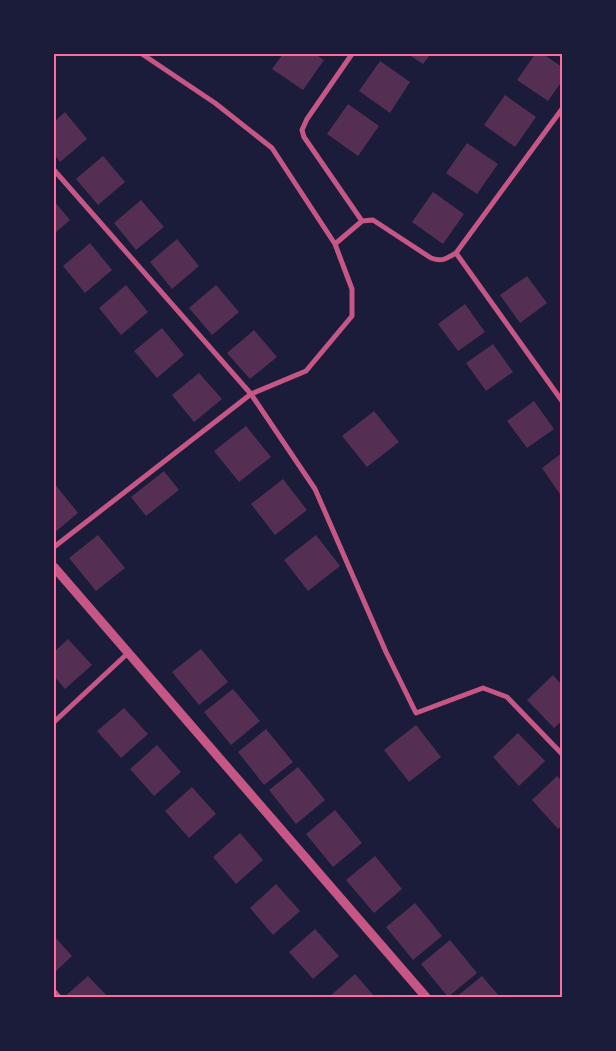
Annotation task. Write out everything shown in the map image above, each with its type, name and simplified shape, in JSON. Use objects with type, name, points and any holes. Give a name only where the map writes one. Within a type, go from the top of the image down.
[{"type":"street","points":[[54,546],[251,394],[306,371],[352,316],[352,289],[335,244],[272,148],[215,104],[142,54]]},
{"type":"street","points":[[352,54],[307,119],[302,130],[304,137],[362,221]]},
{"type":"street","points":[[335,244],[362,221],[374,220],[430,258],[439,261],[456,254],[562,109]]},
{"type":"street","points":[[54,170],[251,394],[315,489],[386,652],[416,713],[483,688],[507,697],[562,754]]},
{"type":"street","points":[[456,254],[562,401]]},
{"type":"street","points":[[54,567],[426,997]]},
{"type":"street","points":[[54,722],[128,653]]},
{"type":"street","points":[[54,991],[59,997]]},
{"type":"building","points":[[283,54],[315,54],[324,60],[303,90],[272,69]]},
{"type":"building","points":[[408,54],[431,54],[423,64]]},
{"type":"building","points":[[535,54],[543,54],[562,67],[562,81],[548,101],[517,80]]},
{"type":"building","points":[[380,61],[410,82],[390,113],[359,91]]},
{"type":"building","points":[[505,95],[536,117],[515,147],[484,125]]},
{"type":"building","points":[[348,104],[379,126],[358,156],[327,134]]},
{"type":"building","points":[[65,112],[87,139],[60,162],[54,154],[54,122]]},
{"type":"building","points":[[467,143],[498,164],[477,194],[446,173]]},
{"type":"building","points":[[103,156],[125,182],[98,205],[76,179]]},
{"type":"building","points":[[433,192],[464,214],[443,244],[412,222]]},
{"type":"building","points":[[141,200],[164,227],[136,250],[114,223]]},
{"type":"building","points":[[54,201],[70,220],[54,234]]},
{"type":"building","points":[[177,239],[199,266],[172,289],[150,262]]},
{"type":"building","points":[[90,243],[112,270],[85,293],[63,266]]},
{"type":"building","points":[[527,276],[547,303],[520,323],[500,295]]},
{"type":"building","points":[[126,285],[148,312],[121,335],[99,308]]},
{"type":"building","points":[[216,285],[239,312],[212,335],[189,308]]},
{"type":"building","points":[[465,304],[485,332],[458,351],[438,324]]},
{"type":"building","points":[[162,328],[184,355],[157,378],[134,351]]},
{"type":"building","points":[[254,330],[277,357],[250,379],[227,353]]},
{"type":"building","points":[[493,344],[513,372],[486,391],[466,363]]},
{"type":"building","points":[[199,373],[222,399],[194,422],[172,395]]},
{"type":"building","points":[[534,401],[554,429],[527,448],[507,421]]},
{"type":"building","points":[[374,411],[399,442],[367,467],[342,436]]},
{"type":"building","points":[[246,426],[271,457],[239,482],[214,451]]},
{"type":"building","points":[[562,453],[562,497],[542,468]]},
{"type":"building","points":[[164,471],[179,490],[146,516],[131,497]]},
{"type":"building","points":[[283,479],[307,510],[275,535],[251,504]]},
{"type":"building","points":[[54,483],[78,513],[54,533]]},
{"type":"building","points":[[98,535],[125,568],[96,591],[69,558]]},
{"type":"building","points":[[316,535],[340,566],[308,591],[284,560]]},
{"type":"building","points":[[68,639],[92,665],[65,689],[54,676],[54,652]]},
{"type":"building","points":[[201,649],[228,682],[199,705],[172,672]]},
{"type":"building","points":[[553,675],[562,685],[562,721],[554,728],[527,700]]},
{"type":"building","points":[[233,689],[260,721],[231,745],[204,712]]},
{"type":"building","points":[[124,708],[148,734],[121,758],[97,731]]},
{"type":"building","points":[[416,725],[441,757],[409,782],[384,750]]},
{"type":"building","points":[[266,729],[293,762],[264,785],[238,752]]},
{"type":"building","points":[[518,733],[545,761],[519,786],[493,757]]},
{"type":"building","points":[[157,745],[181,772],[154,796],[130,769]]},
{"type":"building","points":[[298,767],[325,800],[296,824],[269,790]]},
{"type":"building","points":[[557,776],[562,781],[562,825],[558,829],[532,800]]},
{"type":"building","points":[[192,787],[216,814],[189,838],[165,811]]},
{"type":"building","points":[[335,810],[362,843],[333,867],[306,834]]},
{"type":"building","points":[[240,833],[263,860],[236,884],[213,857]]},
{"type":"building","points":[[375,856],[402,889],[374,913],[346,880]]},
{"type":"building","points":[[276,884],[300,911],[273,935],[250,908]]},
{"type":"building","points":[[415,903],[442,936],[413,960],[386,927]]},
{"type":"building","points":[[315,929],[339,956],[313,979],[289,952]]},
{"type":"building","points":[[54,936],[72,956],[54,973]]},
{"type":"building","points":[[450,940],[477,973],[448,997],[421,964]]},
{"type":"building","points":[[355,974],[375,997],[329,997]]},
{"type":"building","points":[[88,976],[108,997],[64,997]]},
{"type":"building","points":[[482,976],[500,997],[456,997]]}]
